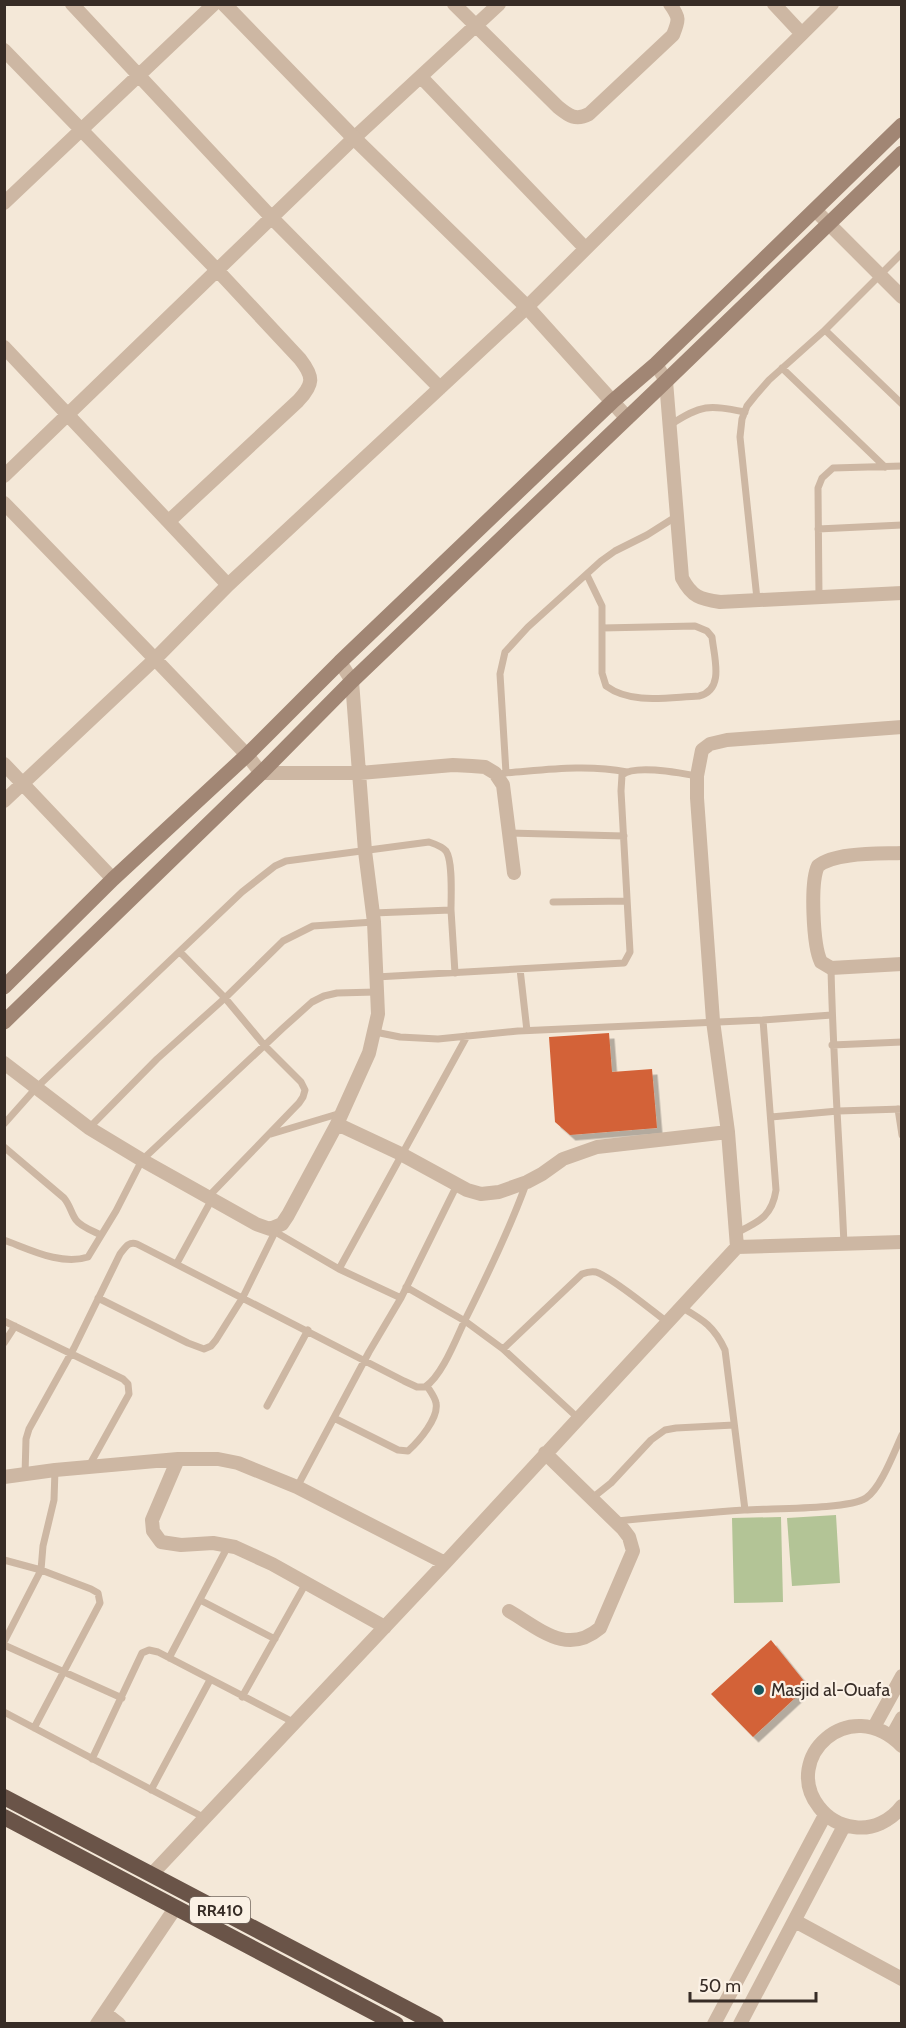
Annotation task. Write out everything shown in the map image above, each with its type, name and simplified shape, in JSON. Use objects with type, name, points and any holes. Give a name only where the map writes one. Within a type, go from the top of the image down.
[{"type":"highway","name":"RR410","points":[[4,1797],[436,2024]]},
{"type":"highway","name":"RR410","points":[[4,1817],[396,2024]]},
{"type":"main road","points":[[4,987],[113,879],[247,756],[340,662],[613,401],[656,364],[902,125]]},
{"type":"main road","points":[[5,1019],[261,773],[352,681],[902,153]]},
{"type":"street","points":[[72,4],[273,218],[440,388]]},
{"type":"street","points":[[4,203],[214,4]]},
{"type":"street","points":[[224,4],[354,138],[527,307],[627,418]]},
{"type":"street","points":[[454,4],[558,107],[568,115],[581,118],[589,114],[673,35],[679,22],[670,4]]},
{"type":"street","points":[[4,476],[354,138],[499,4]]},
{"type":"street","points":[[774,4],[802,34]]},
{"type":"street","points":[[4,801],[155,659],[228,585],[527,307],[832,4]]},
{"type":"street","points":[[4,50],[218,271],[308,369],[311,380],[304,395],[169,521]]},
{"type":"street","points":[[421,77],[585,248]]},
{"type":"street","points":[[814,210],[902,297]]},
{"type":"street","points":[[4,347],[228,585]]},
{"type":"street","points":[[656,364],[666,381],[682,578],[693,594],[698,598],[720,602],[902,594]]},
{"type":"street","points":[[4,502],[261,773],[360,773],[453,765],[485,767],[500,773],[514,873]]},
{"type":"street","points":[[4,1063],[89,1128],[141,1160],[256,1224],[272,1230],[282,1224],[362,1070],[375,1032],[378,1014],[374,917],[365,851],[352,681],[340,662]]},
{"type":"street","points":[[152,1874],[445,1563],[681,1307],[737,1240],[728,1132],[713,1021],[699,838],[697,776],[702,750],[710,744],[767,736],[902,727]]},
{"type":"street","points":[[4,765],[113,879]]},
{"type":"street","points":[[901,853],[843,857],[823,862],[818,866],[813,881],[816,942],[821,962],[831,968],[902,964]]},
{"type":"street","points":[[339,1118],[458,1185],[474,1193],[490,1195],[527,1182],[563,1159],[597,1147],[728,1132]]},
{"type":"street","points":[[737,1240],[844,1244],[902,1242]]},
{"type":"street","points":[[510,1611],[555,1639],[579,1641],[600,1628],[633,1551],[630,1538],[545,1453]]},
{"type":"street","points":[[178,1459],[152,1520],[156,1537],[161,1542],[235,1547],[272,1564],[385,1627]]},
{"type":"street","points":[[4,1477],[178,1459],[218,1459],[238,1463],[297,1487],[445,1563]]},
{"type":"street","points":[[874,1727],[902,1676]]},
{"type":"street","points":[[900,1811],[876,1826],[860,1828],[844,1826],[825,1815],[814,1801],[809,1785],[809,1768],[815,1751],[826,1738],[840,1729],[857,1725],[874,1727],[897,1741],[902,1718]]},
{"type":"street","points":[[714,2024],[825,1815]]},
{"type":"street","points":[[740,2024],[844,1826]]},
{"type":"street","points":[[119,2024],[101,2018],[176,1907]]},
{"type":"street","points":[[795,1921],[902,1979]]},
{"type":"lane","points":[[757,599],[740,437],[745,412],[755,396],[782,368],[825,330],[902,253]]},
{"type":"lane","points":[[825,330],[902,404]]},
{"type":"lane","points":[[782,368],[885,467]]},
{"type":"lane","points":[[670,425],[706,406],[745,412]]},
{"type":"lane","points":[[819,597],[818,488],[826,473],[833,468],[902,466]]},
{"type":"lane","points":[[677,516],[615,551],[514,641],[503,656],[500,681],[500,773],[603,767],[627,772],[660,771],[697,776]]},
{"type":"lane","points":[[818,529],[902,525]]},
{"type":"lane","points":[[587,575],[602,606],[602,628],[603,673],[606,686],[617,694],[641,698],[699,696],[708,694],[714,687],[716,679],[712,637],[701,628],[694,626],[602,628]]},
{"type":"lane","points":[[376,977],[624,963],[630,952],[621,782],[622,776],[627,772]]},
{"type":"lane","points":[[509,833],[624,836]]},
{"type":"lane","points":[[4,1124],[36,1088],[242,892],[275,866],[296,859],[429,842],[441,846],[449,858],[455,973]]},
{"type":"lane","points":[[901,853],[902,863]]},
{"type":"lane","points":[[553,902],[627,901]]},
{"type":"lane","points":[[89,1128],[157,1059],[283,942],[300,931],[313,926],[374,917],[451,910]]},
{"type":"lane","points":[[177,1263],[210,1198],[299,1103],[305,1089],[225,998],[180,952]]},
{"type":"lane","points":[[831,968],[832,1045],[838,1111],[844,1244]]},
{"type":"lane","points":[[520,969],[527,1031]]},
{"type":"lane","points":[[4,1240],[42,1255],[80,1260],[88,1257],[141,1160],[312,1002],[337,993],[376,992]]},
{"type":"lane","points":[[375,1032],[438,1039],[527,1031],[832,1015]]},
{"type":"lane","points":[[737,1240],[766,1216],[774,1201],[776,1190],[763,1020]]},
{"type":"lane","points":[[339,1269],[467,1036]]},
{"type":"lane","points":[[832,1045],[902,1042]]},
{"type":"lane","points":[[771,1117],[838,1111],[900,1109],[902,1135]]},
{"type":"lane","points":[[268,1135],[339,1118]]},
{"type":"lane","points":[[4,1147],[64,1198],[70,1205],[75,1219],[101,1235]]},
{"type":"lane","points":[[25,1474],[27,1434],[120,1254],[130,1243],[137,1244],[177,1263],[417,1387],[427,1386],[435,1376],[465,1321],[512,1223],[527,1182]]},
{"type":"lane","points":[[297,1487],[406,1287],[458,1185]]},
{"type":"lane","points":[[98,1298],[204,1349],[216,1340],[243,1297],[272,1230],[339,1269],[400,1298]]},
{"type":"lane","points":[[503,1349],[582,1274],[590,1271],[601,1274],[667,1322]]},
{"type":"lane","points":[[406,1287],[465,1321],[503,1349],[578,1418]]},
{"type":"lane","points":[[681,1307],[708,1323],[718,1334],[725,1350],[744,1510]]},
{"type":"lane","points":[[4,1321],[123,1379],[130,1387],[129,1394],[89,1467]]},
{"type":"lane","points":[[4,1343],[15,1326]]},
{"type":"lane","points":[[267,1406],[308,1330]]},
{"type":"lane","points":[[334,1418],[398,1450],[408,1451],[436,1412],[435,1398],[427,1386]]},
{"type":"lane","points":[[591,1499],[611,1483],[651,1440],[665,1430],[734,1425]]},
{"type":"lane","points":[[614,1521],[744,1510],[844,1505],[862,1500],[868,1497],[876,1487],[902,1435]]},
{"type":"lane","points":[[55,1470],[54,1500],[43,1546],[41,1570],[4,1643],[122,1698]]},
{"type":"lane","points":[[169,1658],[228,1546]]},
{"type":"lane","points":[[4,1560],[86,1586],[95,1591],[100,1599],[98,1609],[34,1728]]},
{"type":"lane","points":[[242,1697],[306,1583]]},
{"type":"lane","points":[[200,1600],[275,1639]]},
{"type":"lane","points":[[92,1759],[142,1653],[149,1650],[295,1723]]},
{"type":"lane","points":[[151,1790],[210,1680]]},
{"type":"lane","points":[[4,1712],[205,1818]]},
{"type":"green space","points":[[836,1515],[840,1583],[792,1586],[787,1518]]},
{"type":"green space","points":[[781,1517],[783,1602],[734,1603],[732,1518]]},
{"type":"building","points":[[609,1033],[612,1072],[652,1069],[657,1128],[570,1135],[555,1122],[549,1037]]},
{"type":"building","name":"Masjid al-Ouafa","points":[[771,1640],[808,1686],[753,1737],[711,1694]]},
{"type":"place","name":"Masjid al-Ouafa","points":[[759,1690]]}]
